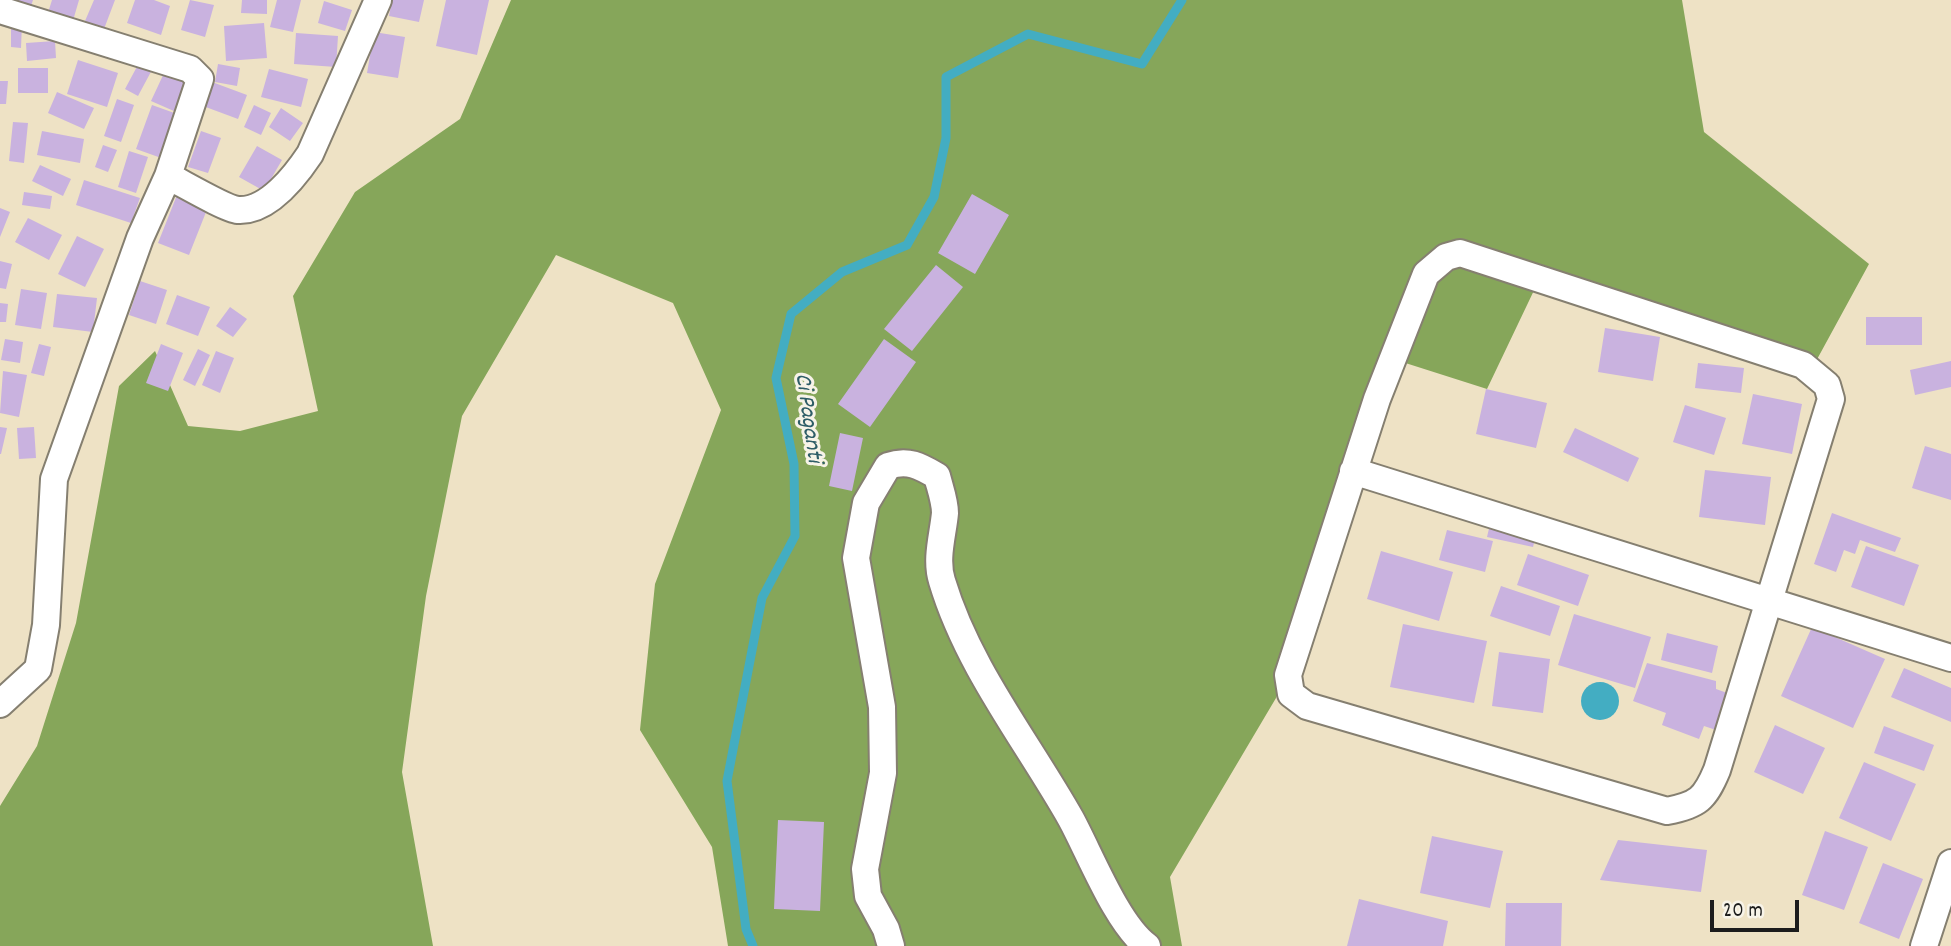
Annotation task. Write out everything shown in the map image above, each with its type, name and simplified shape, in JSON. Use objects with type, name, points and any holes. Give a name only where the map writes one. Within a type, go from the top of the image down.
[{"type":"street","points":[[168,176],[238,210],[262,204],[295,176],[310,154],[378,0]]},
{"type":"street","points":[[0,10],[197,73],[200,79],[168,176],[140,238],[54,479],[46,625],[38,669],[0,704]]},
{"type":"street","points":[[1460,253],[1803,365],[1827,385],[1831,399],[1708,793],[1690,807],[1667,811],[1307,706],[1291,694],[1288,675],[1353,471],[1377,399],[1426,274],[1446,257],[1460,253]]},
{"type":"street","points":[[891,946],[886,929],[868,896],[865,869],[866,851],[879,810],[883,760],[881,707],[856,558],[866,503],[888,466],[900,462],[917,464],[937,476],[945,509],[940,577],[953,615],[974,660],[1037,760],[1112,898],[1136,938],[1147,946]]},
{"type":"street","points":[[1353,471],[1951,657]]},
{"type":"street","points":[[1924,946],[1951,863]]},
{"type":"green space","points":[[511,0],[1682,0],[1704,132],[1869,264],[1809,374],[1538,282],[1487,389],[1396,360],[1276,698],[1170,877],[1182,946],[728,946],[712,847],[640,730],[655,584],[721,410],[673,303],[556,255],[462,416],[426,596],[402,772],[433,946],[0,946],[0,806],[37,746],[76,623],[119,386],[155,351],[188,426],[240,431],[318,411],[293,296],[355,192],[460,119]]},
{"type":"water","points":[[1600,682],[1613,688],[1619,701],[1613,714],[1600,720],[1587,714],[1581,701],[1587,688]]},
{"type":"building","points":[[8,0],[33,0],[28,15]]},
{"type":"building","points":[[52,0],[79,0],[72,24],[47,16]]},
{"type":"building","points":[[94,0],[115,0],[104,29],[85,21]]},
{"type":"building","points":[[135,0],[154,0],[170,6],[161,35],[127,23]]},
{"type":"building","points":[[190,0],[214,5],[205,37],[181,30]]},
{"type":"building","points":[[242,0],[267,0],[267,14],[241,13]]},
{"type":"building","points":[[277,0],[301,0],[293,32],[270,27]]},
{"type":"building","points":[[392,0],[424,0],[419,22],[389,16]]},
{"type":"building","points":[[446,0],[489,0],[477,55],[436,46]]},
{"type":"building","points":[[324,1],[352,10],[345,31],[318,23]]},
{"type":"building","points":[[11,23],[22,23],[21,48],[11,47]]},
{"type":"building","points":[[264,23],[267,58],[226,61],[224,26]]},
{"type":"building","points":[[374,32],[405,37],[398,78],[367,73]]},
{"type":"building","points":[[296,33],[338,36],[336,67],[294,64]]},
{"type":"building","points":[[55,41],[56,58],[27,61],[26,43]]},
{"type":"building","points":[[78,60],[118,73],[107,107],[67,94]]},
{"type":"building","points":[[140,61],[153,68],[138,96],[125,89]]},
{"type":"building","points":[[218,64],[240,68],[237,86],[215,82]]},
{"type":"building","points":[[18,68],[48,68],[48,93],[18,93]]},
{"type":"building","points":[[269,69],[308,79],[301,107],[261,97]]},
{"type":"building","points":[[165,71],[197,85],[183,115],[151,101]]},
{"type":"building","points":[[0,81],[8,81],[6,104],[0,104]]},
{"type":"building","points":[[212,82],[247,95],[238,119],[203,106]]},
{"type":"building","points":[[57,92],[94,108],[84,129],[48,113]]},
{"type":"building","points":[[117,99],[134,105],[121,142],[104,136]]},
{"type":"building","points":[[152,105],[180,115],[164,159],[136,149]]},
{"type":"building","points":[[254,105],[271,113],[261,135],[244,127]]},
{"type":"building","points":[[281,108],[303,123],[290,141],[269,127]]},
{"type":"building","points":[[13,122],[28,123],[24,163],[9,161]]},
{"type":"building","points":[[42,131],[84,139],[80,163],[37,155]]},
{"type":"building","points":[[201,131],[221,138],[208,173],[188,167]]},
{"type":"building","points":[[103,145],[117,150],[108,172],[95,167]]},
{"type":"building","points":[[257,146],[282,160],[264,191],[239,177]]},
{"type":"building","points":[[129,151],[148,157],[136,193],[118,187]]},
{"type":"building","points":[[40,165],[71,179],[63,196],[32,181]]},
{"type":"building","points":[[84,180],[140,198],[131,223],[76,205]]},
{"type":"building","points":[[179,190],[210,202],[189,255],[158,243]]},
{"type":"building","points":[[24,192],[52,196],[50,209],[22,205]]},
{"type":"building","points":[[972,194],[1009,215],[975,274],[938,253]]},
{"type":"building","points":[[0,208],[10,212],[0,237]]},
{"type":"building","points":[[28,218],[62,235],[49,260],[15,242]]},
{"type":"building","points":[[77,236],[104,249],[85,287],[58,274]]},
{"type":"building","points":[[0,261],[12,264],[6,289],[0,288]]},
{"type":"building","points":[[936,265],[963,287],[912,351],[884,329]]},
{"type":"building","points":[[140,281],[167,290],[156,324],[129,315]]},
{"type":"building","points":[[21,289],[47,293],[41,329],[15,325]]},
{"type":"building","points":[[57,294],[97,298],[93,332],[53,327]]},
{"type":"building","points":[[177,295],[210,307],[198,336],[166,324]]},
{"type":"building","points":[[0,303],[8,304],[6,322],[0,322]]},
{"type":"building","points":[[230,307],[247,319],[233,337],[216,326]]},
{"type":"building","points":[[1866,317],[1922,317],[1922,345],[1866,345]]},
{"type":"building","points":[[1605,328],[1660,337],[1653,381],[1598,372]]},
{"type":"building","points":[[5,339],[23,342],[20,363],[1,360]]},
{"type":"building","points":[[884,339],[916,362],[870,427],[838,404]]},
{"type":"building","points":[[39,344],[51,347],[44,376],[31,373]]},
{"type":"building","points":[[161,344],[183,353],[168,391],[146,383]]},
{"type":"building","points":[[198,349],[210,355],[195,386],[183,380]]},
{"type":"building","points":[[216,351],[234,358],[220,393],[202,385]]},
{"type":"building","points":[[1951,361],[1951,387],[1915,395],[1910,370]]},
{"type":"building","points":[[1698,363],[1744,368],[1741,393],[1695,388]]},
{"type":"building","points":[[3,371],[27,375],[19,417],[0,413]]},
{"type":"building","points":[[1486,389],[1547,403],[1536,448],[1476,434]]},
{"type":"building","points":[[1753,394],[1802,404],[1792,454],[1742,444]]},
{"type":"building","points":[[1685,405],[1726,418],[1714,455],[1673,442]]},
{"type":"building","points":[[0,427],[7,428],[1,454],[0,454]]},
{"type":"building","points":[[34,427],[36,458],[19,459],[17,428]]},
{"type":"building","points":[[1575,428],[1639,458],[1628,482],[1563,452]]},
{"type":"building","points":[[840,433],[863,438],[852,491],[829,486]]},
{"type":"building","points":[[1925,446],[1951,454],[1951,500],[1912,488]]},
{"type":"building","points":[[1705,470],[1771,477],[1765,525],[1699,517]]},
{"type":"building","points":[[1832,513],[1901,538],[1895,552],[1860,540],[1855,554],[1844,550],[1836,572],[1814,564]]},
{"type":"building","points":[[1491,520],[1537,531],[1533,547],[1487,537]]},
{"type":"building","points":[[1447,530],[1493,541],[1485,572],[1439,560]]},
{"type":"building","points":[[1866,546],[1919,565],[1904,606],[1851,587]]},
{"type":"building","points":[[1381,551],[1453,572],[1439,621],[1367,599]]},
{"type":"building","points":[[1528,554],[1589,575],[1578,606],[1517,585]]},
{"type":"building","points":[[1501,586],[1560,606],[1550,636],[1490,616]]},
{"type":"building","points":[[1574,614],[1651,637],[1635,688],[1558,665]]},
{"type":"building","points":[[1403,624],[1487,641],[1474,703],[1390,687]]},
{"type":"building","points":[[1812,627],[1885,659],[1853,728],[1781,696]]},
{"type":"building","points":[[1667,633],[1718,646],[1712,673],[1661,660]]},
{"type":"building","points":[[1499,652],[1550,659],[1543,713],[1492,706]]},
{"type":"building","points":[[1647,663],[1716,681],[1716,689],[1730,694],[1716,730],[1704,726],[1699,739],[1662,725],[1666,713],[1633,701]]},
{"type":"building","points":[[1904,668],[1951,688],[1951,722],[1891,697]]},
{"type":"building","points":[[1775,725],[1825,748],[1803,794],[1754,772]]},
{"type":"building","points":[[1884,726],[1934,745],[1924,771],[1874,753]]},
{"type":"building","points":[[1864,762],[1916,784],[1891,841],[1839,818]]},
{"type":"building","points":[[778,820],[824,822],[820,911],[774,909]]},
{"type":"building","points":[[1825,831],[1868,847],[1844,910],[1802,895]]},
{"type":"building","points":[[1432,836],[1503,851],[1490,908],[1420,893]]},
{"type":"building","points":[[1618,840],[1707,850],[1701,892],[1600,880]]},
{"type":"building","points":[[1883,863],[1923,879],[1899,939],[1859,923]]},
{"type":"building","points":[[1359,899],[1448,921],[1443,946],[1347,946]]},
{"type":"building","points":[[1506,903],[1562,903],[1561,946],[1505,946]]},
{"type":"waterway","name":"Ci Paganti","points":[[753,946],[746,929],[727,781],[762,598],[795,536],[794,464],[776,378],[791,314],[842,272],[907,245],[934,197],[946,138],[946,77],[1028,34],[1142,64],[1182,0]]}]
